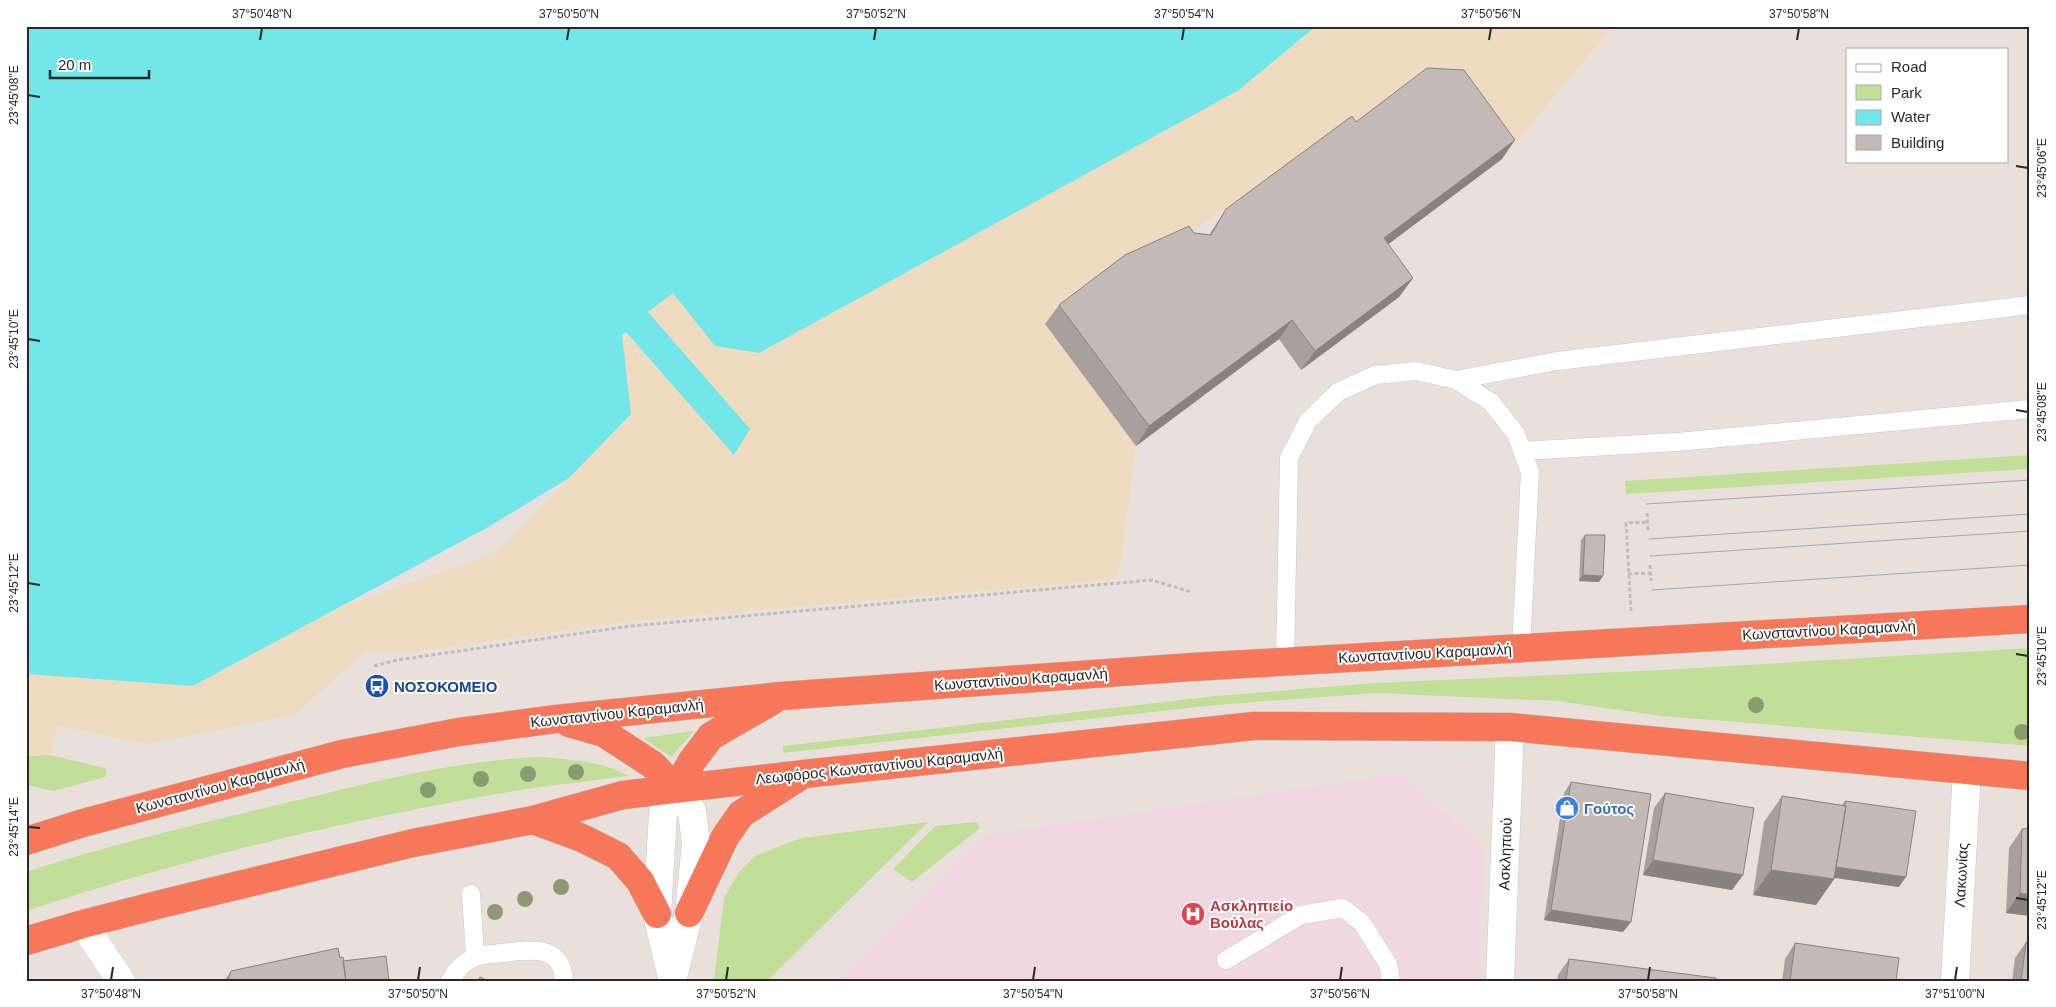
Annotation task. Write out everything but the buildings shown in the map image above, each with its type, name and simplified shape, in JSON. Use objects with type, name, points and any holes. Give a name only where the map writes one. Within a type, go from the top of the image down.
[{"type":"highway","name":"Κωνσταντίνου Καραμανλή","points":[[26,841],[83,823],[342,754],[459,732],[556,719],[781,696],[1285,661],[2030,618]]},
{"type":"highway","points":[[556,719],[604,733],[654,765],[676,789],[692,761],[711,736],[781,696]]},
{"type":"highway","name":"Λεωφόρος Κωνσταντίνου Καραμανλή","points":[[83,924],[413,843],[533,820],[623,795],[1254,726],[1510,728]]},
{"type":"highway","points":[[1510,728],[2030,776]]},
{"type":"highway","points":[[689,913],[724,837],[741,814],[804,774]]},
{"type":"highway","points":[[533,820],[582,838],[618,856],[640,881],[657,914]]},
{"type":"highway","points":[[26,941],[83,924]]},
{"type":"street","name":"Ασκληπιού","points":[[1500,981],[1510,728]]},
{"type":"street","name":"Λακωνίας","points":[[1955,981],[1967,770]]},
{"type":"street","points":[[676,789],[692,811],[696,844],[689,913],[672,979],[657,914],[663,814],[676,789]]},
{"type":"street","points":[[83,924],[121,981]]},
{"type":"lane","points":[[1456,380],[1557,361],[2030,305]]},
{"type":"lane","points":[[1285,661],[1289,458],[1308,421],[1338,392],[1375,375],[1416,371],[1456,380],[1490,402],[1516,434],[1530,472],[1521,648]]},
{"type":"lane","points":[[1522,451],[1677,442],[2030,408]]},
{"type":"lane","points":[[471,894],[475,956]]},
{"type":"lane","points":[[1226,960],[1301,916],[1343,908],[1362,923],[1388,964],[1391,981]]},
{"type":"lane","points":[[450,981],[455,971],[475,956],[537,949],[552,955],[564,969],[564,981]]},
{"type":"path","points":[[1647,513],[1648,530]]},
{"type":"path","points":[[1632,642],[1626,523],[1648,522]]},
{"type":"path","points":[[1650,564],[1651,581]]},
{"type":"path","points":[[1628,574],[1651,573]]},
{"type":"path","points":[[374,666],[397,660],[631,626],[1152,580],[1191,592]]},
{"type":"shaded area","name":"Ασκληπιείο Βούλας","points":[[1402,773],[1484,848],[1479,981],[838,981],[984,835]]},
{"type":"green space","points":[[2030,455],[2030,469],[1626,494],[1625,481]]},
{"type":"green space","points":[[2030,648],[2030,746],[1662,716],[1557,701],[1376,693],[1216,705],[783,753],[783,746],[1216,696],[1375,683],[1661,670]]},
{"type":"green space","points":[[694,731],[671,757],[643,738]]},
{"type":"green space","points":[[50,755],[104,768],[107,772],[105,777],[54,791],[26,785],[26,756]]},
{"type":"green space","points":[[543,757],[597,764],[629,776],[504,793],[369,819],[196,860],[26,911],[26,872],[59,862],[190,826],[415,773],[479,762]]},
{"type":"green space","points":[[928,822],[767,981],[714,981],[724,898],[739,872],[755,856],[801,838]]},
{"type":"green space","points":[[977,822],[980,828],[912,882],[893,869],[935,826]]},
{"type":"sand","points":[[1316,26],[1613,26],[1502,159],[1414,88],[1046,324],[1136,446],[1120,568],[1117,576],[1110,580],[630,621],[406,653],[365,651],[295,715],[146,744],[57,725],[50,755],[26,756],[26,674],[193,686],[343,606],[496,553],[631,414],[622,335],[626,332],[734,455],[750,429],[648,312],[673,293],[715,346],[759,353],[1239,90]]},
{"type":"water","points":[[26,26],[1316,26],[1239,90],[759,353],[715,346],[673,293],[648,312],[750,429],[734,455],[626,332],[622,335],[631,414],[569,478],[490,526],[193,686],[26,674]]},
{"type":"tram line","points":[[1646,504],[2030,480]]},
{"type":"tram line","points":[[1649,539],[2030,514]]},
{"type":"tram line","points":[[1650,556],[2030,531]]},
{"type":"tram line","points":[[1652,590],[2030,565]]},
{"type":"place","name":"ΝΟΣΟΚΟΜΕΙΟ","points":[[377,686]]},
{"type":"place","name":"Γούτος","points":[[1567,808]]},
{"type":"place","name":"Ασκληπιείο Βούλας","points":[[1193,914]]}]
